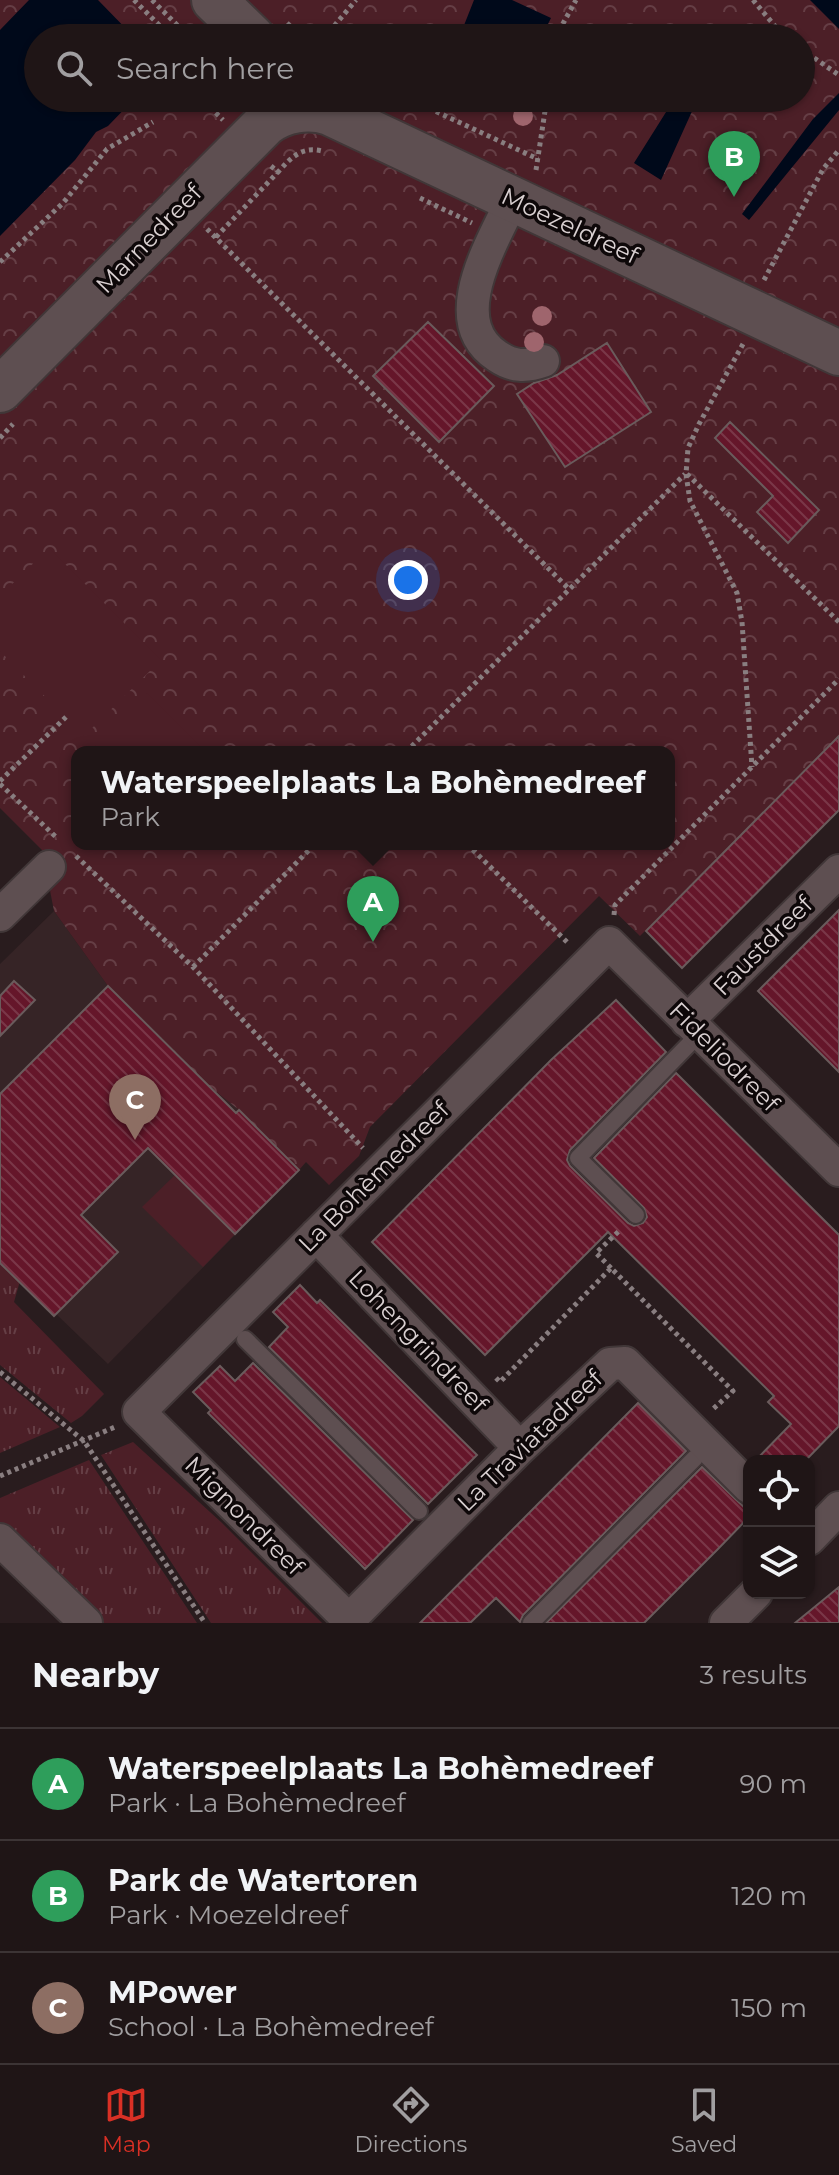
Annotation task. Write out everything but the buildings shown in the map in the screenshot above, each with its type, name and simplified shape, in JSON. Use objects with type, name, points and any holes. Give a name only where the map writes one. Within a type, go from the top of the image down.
[{"type":"street","points":[[179,0],[203,24]]},
{"type":"street","points":[[214,0],[239,24]]},
{"type":"street","name":"Marnedreef","points":[[0,390],[199,188],[282,112]]},
{"type":"street","name":"Moezeldreef","points":[[325,112],[524,184],[839,353]]},
{"type":"street","points":[[524,184],[479,274],[472,318],[479,339],[490,352],[504,361],[523,366],[543,361]]},
{"type":"street","points":[[0,915],[60,853]]},
{"type":"street","name":"Faustdreef","points":[[693,1027],[839,871]]},
{"type":"street","name":"Fideliodreef","points":[[599,954],[693,1027],[839,1170]]},
{"type":"street","name":"La Bohèmedreef","points":[[139,1412],[599,954]]},
{"type":"street","name":"Lohengrindreef","points":[[316,1235],[520,1448]]},
{"type":"street","name":"La Traviatadreef","points":[[349,1620],[520,1448],[610,1364],[625,1363],[743,1481]]},
{"type":"street","name":"Mignondreef","points":[[139,1412],[349,1620]]},
{"type":"street","points":[[815,1533],[839,1508]]},
{"type":"street","points":[[0,1540],[86,1623]]},
{"type":"street","points":[[726,1623],[750,1599]]},
{"type":"lane","points":[[636,1215],[578,1158],[693,1027]]},
{"type":"lane","points":[[245,1339],[419,1511]]},
{"type":"lane","points":[[531,1623],[695,1458]]},
{"type":"path","points":[[134,0],[158,24]]},
{"type":"path","points":[[152,0],[176,24]]},
{"type":"path","points":[[336,24],[356,0]]},
{"type":"path","points":[[563,24],[576,0]]},
{"type":"path","points":[[753,0],[773,24]]},
{"type":"path","points":[[815,59],[839,75]]},
{"type":"path","points":[[437,112],[538,159]]},
{"type":"path","points":[[524,184],[538,159],[545,112]]},
{"type":"path","points":[[0,262],[63,203],[107,149],[153,122]]},
{"type":"path","points":[[764,281],[823,169],[839,150]]},
{"type":"path","points":[[216,237],[278,172]]},
{"type":"path","points":[[207,229],[569,589]]},
{"type":"path","points":[[743,343],[688,448],[686,474],[690,501],[737,593],[742,622],[752,767]]},
{"type":"path","points":[[412,746],[686,474]]},
{"type":"path","points":[[686,474],[839,622]]},
{"type":"path","points":[[675,845],[839,679]]},
{"type":"path","points":[[66,717],[0,782],[60,853],[193,967],[383,1169]]},
{"type":"path","points":[[193,967],[309,850]]},
{"type":"path","points":[[474,850],[599,954],[615,905],[670,850]]},
{"type":"path","points":[[636,1215],[596,1253],[733,1391],[713,1409],[723,1419]]},
{"type":"path","points":[[489,1371],[500,1382],[611,1268]]},
{"type":"path","points":[[0,1372],[84,1441],[205,1623]]},
{"type":"path","points":[[0,1476],[84,1441]]},
{"type":"shaded area","points":[[54,911],[108,986],[299,1170],[108,1364],[0,1260],[0,964]]},
{"type":"green space","points":[[0,0],[839,0],[839,736],[640,936],[599,896],[370,1127],[359,1156],[329,1185],[306,1162],[299,1170],[108,986],[54,911],[48,880],[49,857],[0,808]]},
{"type":"green space","points":[[49,548],[161,660],[84,736],[0,651],[0,596]]},
{"type":"green space","points":[[147,693],[200,746],[95,746]]},
{"type":"green space","points":[[175,1175],[235,1234],[203,1267],[142,1207]]},
{"type":"green space","points":[[0,1261],[20,1281],[14,1302],[104,1394],[71,1423],[0,1365]]},
{"type":"green space","points":[[0,1377],[60,1427],[0,1453]]},
{"type":"green space","points":[[133,1442],[221,1522],[322,1623],[211,1623],[101,1455]]},
{"type":"green space","points":[[89,1460],[197,1623],[102,1623],[0,1523],[0,1498]]},
{"type":"water","points":[[29,0],[98,0],[121,24],[24,24],[24,112],[122,112],[108,126],[96,132],[75,160],[0,236],[0,30]]},
{"type":"water","points":[[474,0],[512,0],[551,18],[548,24],[465,24]]},
{"type":"water","points":[[810,0],[839,0],[839,29]]},
{"type":"water","points":[[839,93],[839,110],[749,220],[742,214],[813,119]]},
{"type":"water","points":[[666,112],[692,112],[661,180],[634,163]]},
{"type":"place","name":"Park de Watertoren","points":[[734,197]]},
{"type":"place","name":"Waterspeelplaats La Bohèmedreef","points":[[373,942]]},
{"type":"place","name":"MPower","points":[[135,1140]]}]
